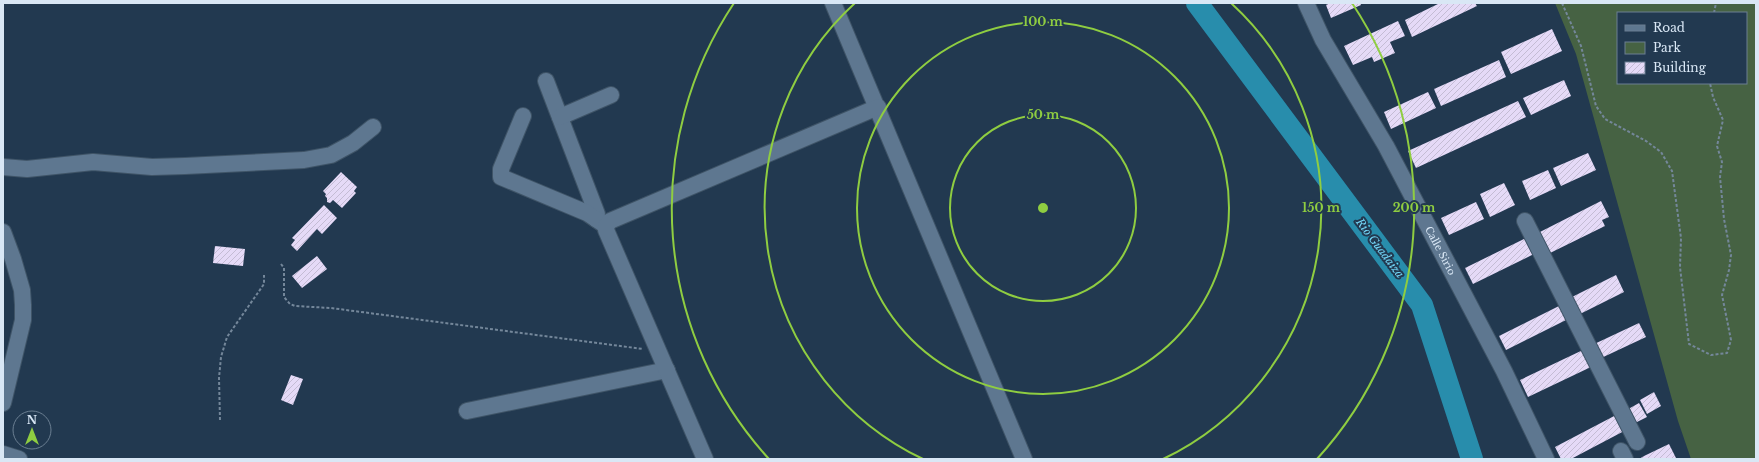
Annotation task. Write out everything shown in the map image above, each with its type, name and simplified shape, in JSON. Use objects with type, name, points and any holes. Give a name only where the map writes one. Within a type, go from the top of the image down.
[{"type":"street","points":[[833,3],[878,107],[1024,459]]},
{"type":"street","name":"Calle Sirio","points":[[1306,3],[1323,40],[1386,146],[1504,371],[1546,459]]},
{"type":"street","points":[[546,81],[597,214],[606,230],[705,459]]},
{"type":"street","points":[[560,117],[611,95]]},
{"type":"street","points":[[523,116],[501,169],[501,177],[587,213],[601,223],[610,221],[878,107]]},
{"type":"street","points":[[3,167],[27,169],[93,162],[152,167],[304,160],[331,155],[353,143],[373,127]]},
{"type":"street","points":[[1525,221],[1637,442]]},
{"type":"street","points":[[3,232],[22,290],[23,305],[23,320],[3,403]]},
{"type":"street","points":[[467,411],[667,370]]},
{"type":"street","points":[[3,454],[19,459]]},
{"type":"path","points":[[1562,3],[1581,46],[1596,106],[1605,119],[1646,141],[1661,152],[1672,171],[1681,238],[1680,267],[1689,344],[1712,355],[1727,353],[1731,340],[1722,295],[1729,270],[1731,255],[1724,219],[1720,177],[1722,162],[1718,146],[1723,120],[1713,97],[1710,84]]},
{"type":"path","points":[[281,264],[284,268],[284,297],[290,304],[295,306],[331,308],[652,351],[658,349]]},
{"type":"path","points":[[220,420],[219,378],[221,356],[227,337],[264,284],[264,275]]},
{"type":"green space","points":[[1555,3],[1756,3],[1756,459],[1691,459],[1678,421],[1576,54]]},
{"type":"building","points":[[1330,3],[1360,3],[1361,5],[1331,18],[1326,5]]},
{"type":"building","points":[[1440,3],[1475,3],[1477,6],[1412,37],[1405,20]]},
{"type":"building","points":[[1398,21],[1405,36],[1390,42],[1395,53],[1374,62],[1372,57],[1353,65],[1344,46]]},
{"type":"building","points":[[1552,29],[1562,51],[1511,74],[1501,52]]},
{"type":"building","points":[[1499,60],[1506,77],[1441,106],[1434,89]]},
{"type":"building","points":[[1564,80],[1571,96],[1531,115],[1523,98]]},
{"type":"building","points":[[1428,92],[1436,108],[1391,129],[1384,112]]},
{"type":"building","points":[[1518,101],[1526,117],[1416,168],[1408,151]]},
{"type":"building","points":[[1588,153],[1596,170],[1561,186],[1553,168]]},
{"type":"building","points":[[1548,170],[1556,188],[1530,200],[1522,181]]},
{"type":"building","points":[[341,172],[357,187],[354,191],[356,193],[342,208],[333,200],[330,203],[327,202],[327,198],[325,196],[326,194],[323,191]]},
{"type":"building","points":[[1504,183],[1515,205],[1490,217],[1480,194]]},
{"type":"building","points":[[1601,201],[1609,217],[1602,220],[1605,226],[1546,255],[1536,234]]},
{"type":"building","points":[[1476,202],[1484,219],[1449,235],[1441,218]]},
{"type":"building","points":[[324,205],[337,218],[322,234],[317,229],[297,251],[291,245],[295,240],[292,238]]},
{"type":"building","points":[[1530,236],[1538,252],[1473,284],[1465,268]]},
{"type":"building","points":[[215,246],[245,249],[243,266],[213,263]]},
{"type":"building","points":[[317,256],[327,269],[302,288],[292,276]]},
{"type":"building","points":[[1616,275],[1624,292],[1576,316],[1568,299]]},
{"type":"building","points":[[1563,304],[1570,318],[1506,350],[1499,336]]},
{"type":"building","points":[[1639,323],[1646,337],[1597,360],[1590,346]]},
{"type":"building","points":[[1585,349],[1593,366],[1528,397],[1520,380]]},
{"type":"building","points":[[291,375],[303,379],[293,405],[281,400]]},
{"type":"building","points":[[1654,392],[1661,406],[1647,414],[1640,400]]},
{"type":"building","points":[[1639,403],[1647,417],[1631,425],[1623,412]]},
{"type":"building","points":[[1618,414],[1626,430],[1571,459],[1561,459],[1555,447]]},
{"type":"building","points":[[1669,444],[1676,458],[1639,459],[1644,456]]},
{"type":"waterway","name":"Rio Guadaiza","points":[[1197,3],[1422,305],[1472,459]]}]
